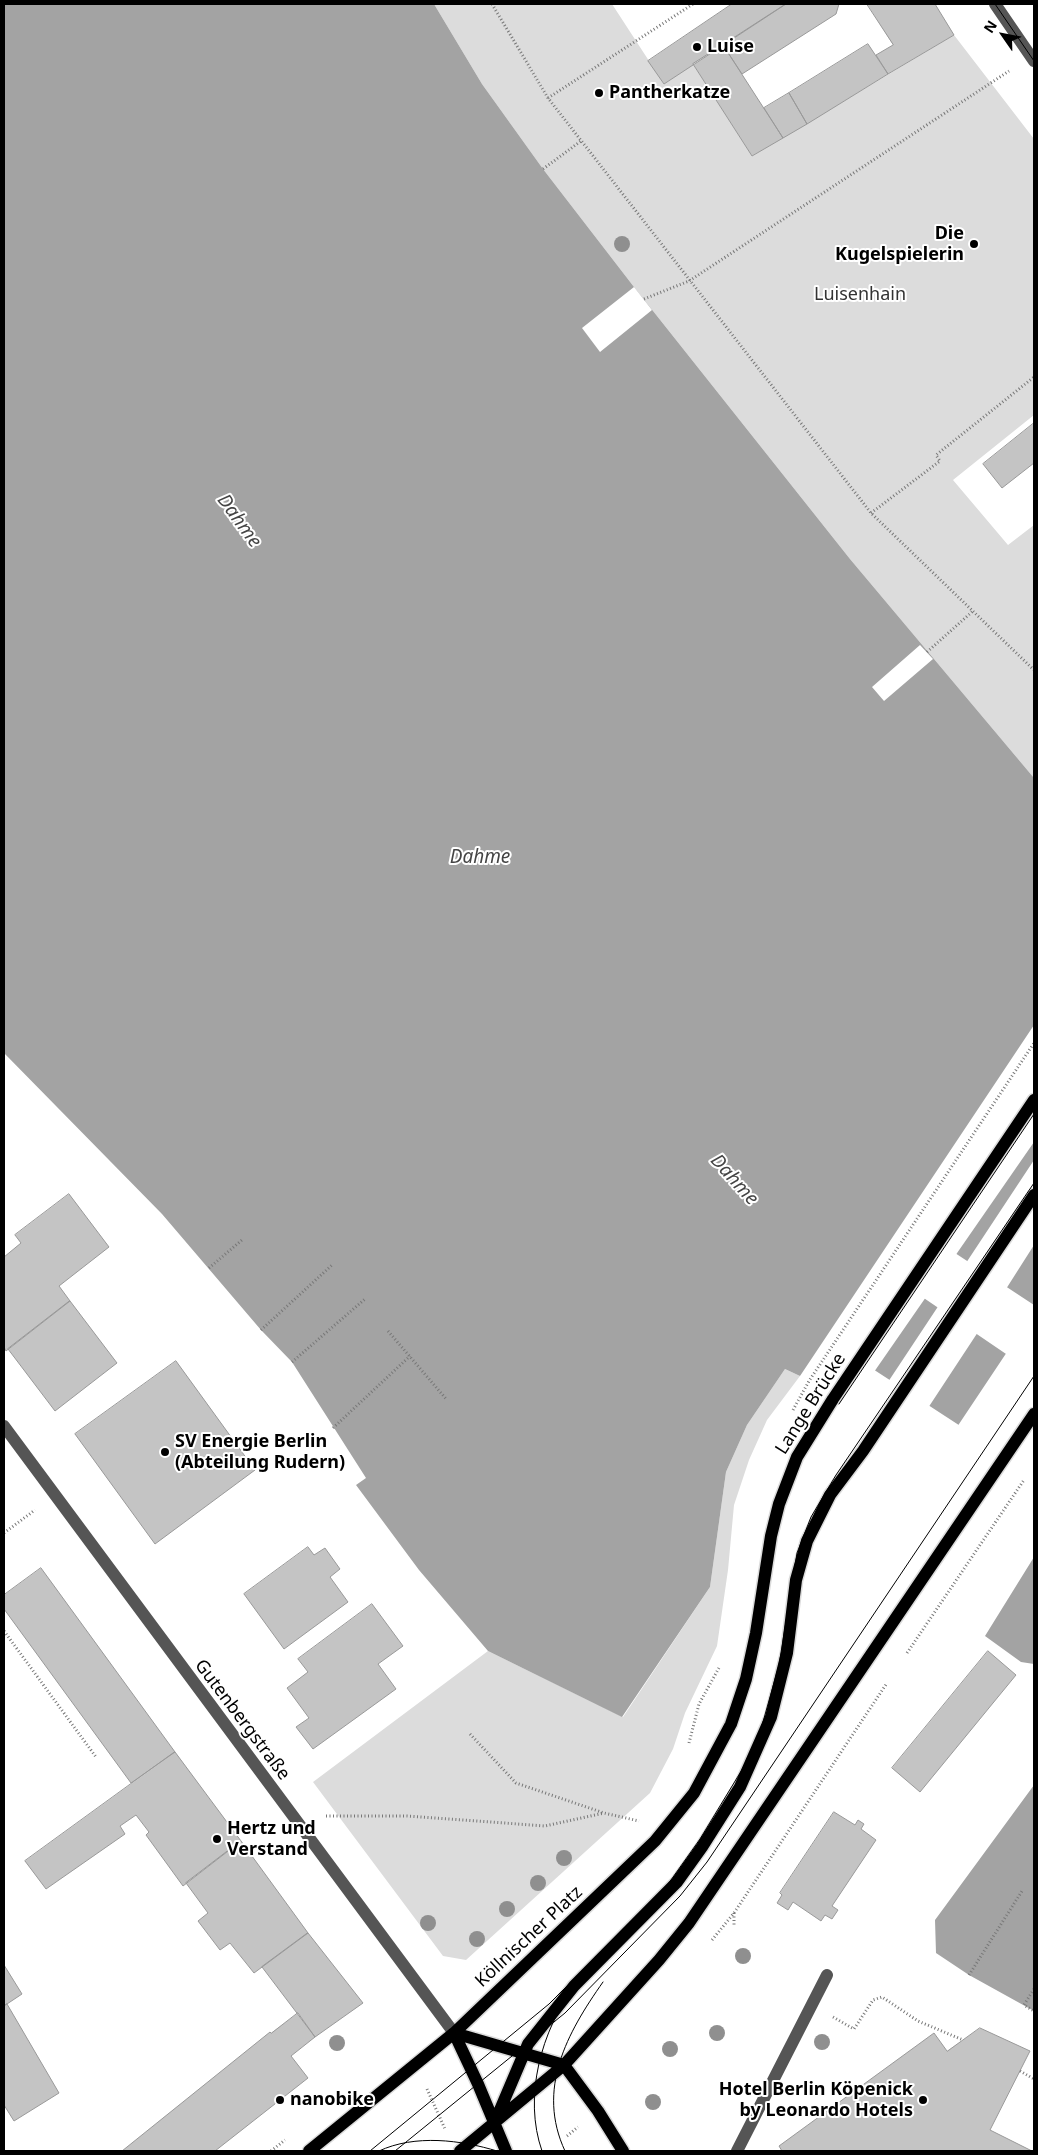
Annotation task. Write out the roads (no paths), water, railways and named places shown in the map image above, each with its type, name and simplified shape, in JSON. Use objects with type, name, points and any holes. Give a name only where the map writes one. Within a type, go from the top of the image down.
[{"type":"main road","name":"Lange Brücke","points":[[694,1793],[731,1724],[746,1679],[756,1633],[771,1536],[787,1481],[797,1457],[833,1399],[1034,1100]]},
{"type":"main road","points":[[494,2124],[522,2053],[574,1986],[660,1900],[702,1847],[740,1787],[771,1717],[787,1653],[796,1580],[807,1541],[830,1495],[874,1434],[1034,1195]]},
{"type":"main road","points":[[460,2151],[564,2065],[683,1930],[752,1833],[1034,1414]]},
{"type":"main road","name":"Köllnischer Platz","points":[[309,2151],[454,2033],[655,1841],[694,1793]]},
{"type":"main road","points":[[454,2033],[564,2065],[598,2111],[623,2151]]},
{"type":"main road","points":[[454,2033],[506,2151]]},
{"type":"street","points":[[995,4],[1033,59]]},
{"type":"street","name":"Gutenbergstraße","points":[[4,1426],[454,2033]]},
{"type":"street","points":[[737,2151],[826,1975]]},
{"type":"water","name":"Dahme","points":[[4,4],[434,4],[482,84],[543,169],[634,287],[850,559],[1034,778],[1034,1305],[917,1228],[901,1230],[887,1252],[885,1263],[890,1275],[1034,1373],[1034,1474],[859,1360],[800,1376],[785,1369],[747,1425],[726,1472],[710,1587],[622,1717],[488,1651],[419,1570],[356,1485],[366,1478],[292,1362],[261,1330],[162,1214],[4,1053]]},
{"type":"water","points":[[1034,1557],[1034,1664],[1021,1662],[985,1636]]},
{"type":"water","points":[[1034,1785],[1034,2011],[969,1975],[936,1953],[935,1920]]},
{"type":"tram line","points":[[995,4],[1034,61]]},
{"type":"tram line","points":[[839,1404],[1034,1114]]},
{"type":"tram line","points":[[370,2151],[549,2004],[666,1887],[700,1839],[743,1768],[761,1729],[779,1665],[797,1553],[811,1517],[836,1475],[1034,1183]]},
{"type":"tram line","points":[[395,2151],[565,2013],[680,1896],[707,1862],[1034,1376]]},
{"type":"tram line","points":[[565,2151],[557,2128],[554,2106],[555,2084],[560,2062],[568,2042],[578,2021],[603,1982]]},
{"type":"tram line","points":[[542,2151],[534,2109],[539,2065],[553,2023],[575,1985]]},
{"type":"tram line","points":[[379,2151],[408,2142],[438,2140],[468,2144],[497,2151]]},
{"type":"place","name":"Luise","points":[[697,47]]},
{"type":"place","name":"Pantherkatze","points":[[599,93]]},
{"type":"place","name":"Die Kugelspielerin","points":[[974,244]]},
{"type":"place","name":"SV Energie Berlin (Abteilung Rudern)","points":[[165,1452]]},
{"type":"place","name":"Hertz und Verstand","points":[[217,1839]]},
{"type":"place","name":"nanobike","points":[[280,2100]]},
{"type":"place","name":"Hotel Berlin Köpenick by Leonardo Hotels","points":[[923,2100]]},
{"type":"park label","name":"Luisenhain","points":[[860,295]]}]
